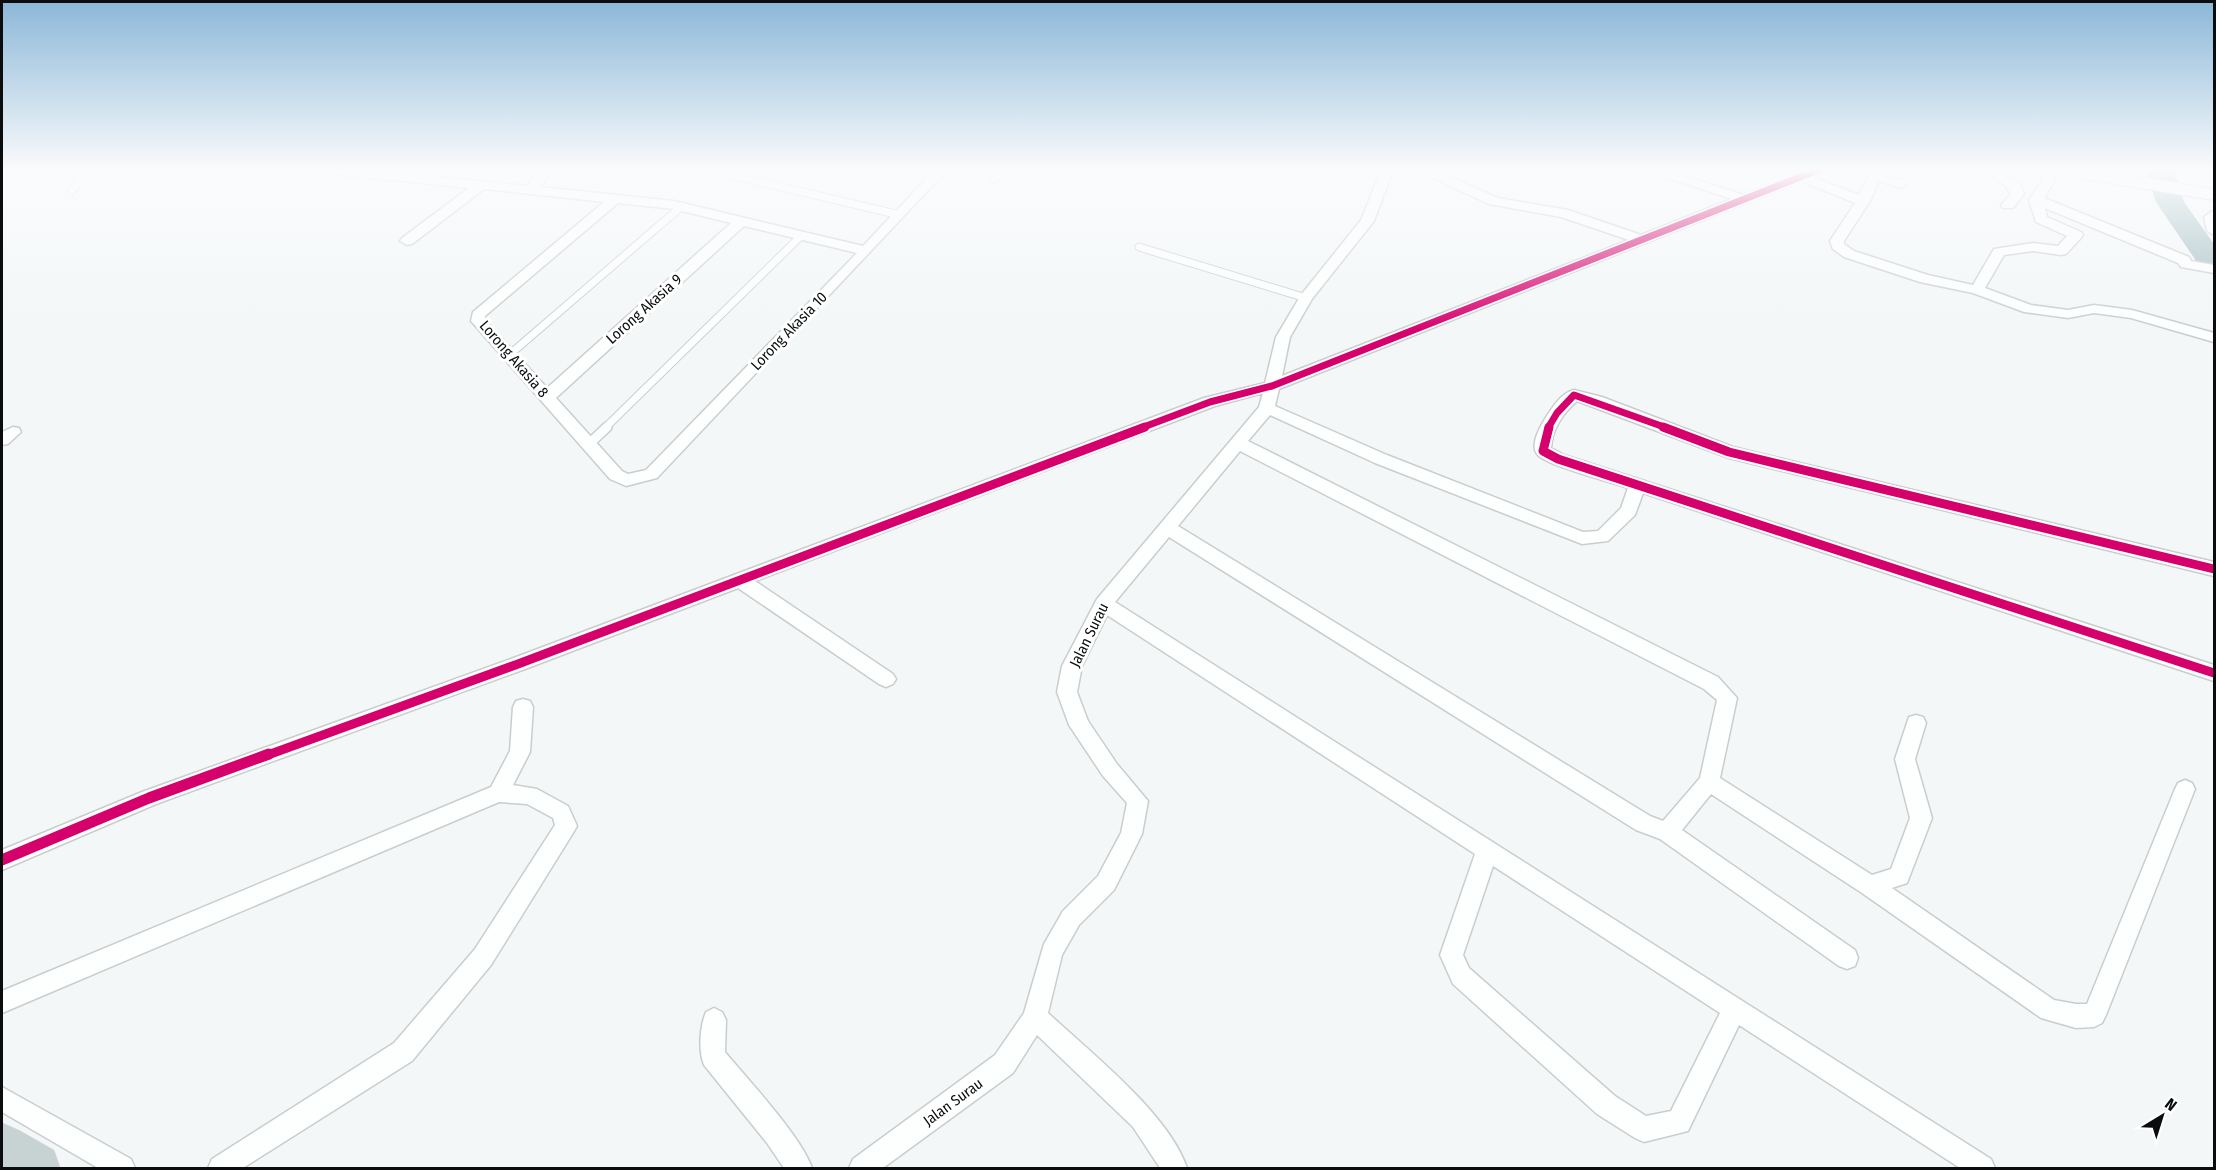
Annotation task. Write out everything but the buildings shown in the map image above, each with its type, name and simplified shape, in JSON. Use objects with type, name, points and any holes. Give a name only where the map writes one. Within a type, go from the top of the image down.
[{"type":"highway","points":[[2,1147],[36,1168]]},
{"type":"street","points":[[407,241],[431,223]]},
{"type":"street","name":"Lorong Akasia 8","points":[[587,223],[477,315],[478,321],[616,475],[626,480]]},
{"type":"street","name":"Lorong Akasia 9","points":[[548,398],[739,223]]},
{"type":"street","points":[[747,223],[866,252]]},
{"type":"street","name":"Lorong Akasia 10","points":[[626,480],[651,474],[893,223]]},
{"type":"street","name":"Jalan Surau","points":[[862,1168],[1004,1064],[1035,1017],[1052,952],[1071,918],[1106,883],[1131,834],[1138,801],[1110,770],[1078,725],[1067,692],[1072,666],[1103,604],[1267,408],[1283,338],[1306,298],[1367,223]]},
{"type":"street","points":[[1591,223],[1643,240]]},
{"type":"street","points":[[2,860],[149,798],[507,668],[1210,402],[1272,386],[1686,223]]},
{"type":"street","points":[[1849,223],[1837,241],[1838,246],[1843,250],[1925,279],[1977,291],[2030,309],[2068,314],[2094,309],[2132,314],[2214,338]]},
{"type":"street","points":[[1977,291],[1999,252],[2033,247],[2061,251],[2075,239],[2076,235],[2050,223]]},
{"type":"street","points":[[2094,223],[2184,260],[2186,264],[2214,269]]},
{"type":"street","points":[[2214,569],[1729,452],[1596,401],[1574,395],[1567,401],[1543,437],[1543,451],[1558,459],[2214,673]]},
{"type":"street","points":[[1267,408],[1381,459],[1582,538],[1602,537],[1623,517],[1629,511],[1637,485]]},
{"type":"street","points":[[1238,442],[1711,683],[1727,698],[1708,782],[1667,832]]},
{"type":"street","points":[[1168,528],[1643,823],[1667,832],[1847,958]]},
{"type":"street","points":[[738,579],[886,679]]},
{"type":"street","points":[[1103,604],[1983,1168]]},
{"type":"street","points":[[498,793],[520,752],[523,707]]},
{"type":"street","points":[[1870,886],[1899,876],[1921,818],[1905,759],[1916,723]]},
{"type":"street","points":[[1708,782],[1870,886],[2049,1010],[2076,1016],[2094,1015],[2185,789]]},
{"type":"street","points":[[2,1002],[498,793],[530,795],[561,812],[567,826],[483,957],[403,1052],[220,1168]]},
{"type":"street","points":[[1487,851],[1451,955],[1461,976],[1606,1105],[1644,1129],[1679,1122],[1734,1009]]},
{"type":"street","points":[[1035,1017],[1142,1118],[1175,1168]]},
{"type":"street","points":[[714,1020],[713,1056],[776,1134],[799,1168]]},
{"type":"street","points":[[2,1099],[122,1168]]},
{"type":"lane","points":[[509,355],[664,223]]},
{"type":"lane","points":[[589,444],[801,236]]},
{"type":"lane","points":[[1139,247],[1306,298]]},
{"type":"waterway","points":[[2184,223],[2214,265]]},
{"type":"cycle path","points":[[2,860],[149,798],[518,664],[1210,402],[1272,386],[1685,223]]},
{"type":"cycle path","points":[[2214,569],[1729,452],[1596,401],[1574,395],[1552,420],[1543,443],[1543,451],[1558,459],[2214,673]]}]
